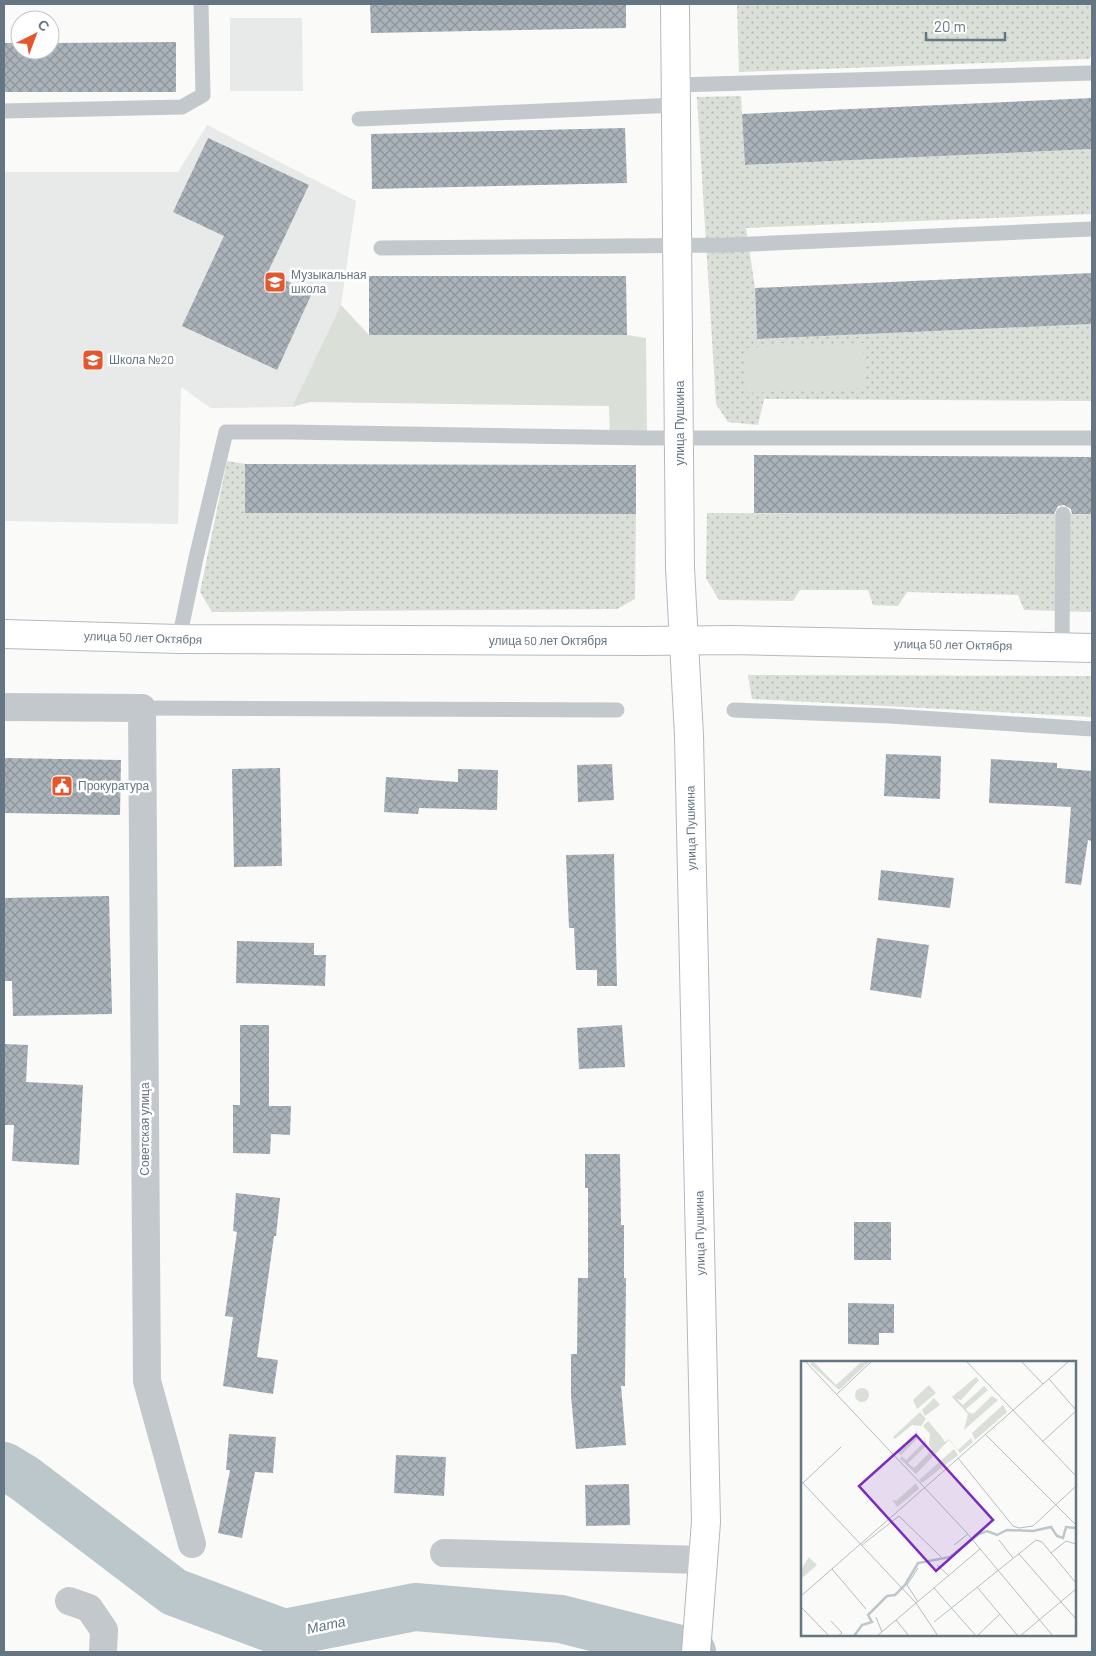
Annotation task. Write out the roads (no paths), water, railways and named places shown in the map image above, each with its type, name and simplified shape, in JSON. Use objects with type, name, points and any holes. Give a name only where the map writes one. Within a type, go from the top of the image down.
[{"type":"main road","name":"улица Пушкина","points":[[675,4],[680,568],[689,736],[706,1482],[706,1522],[696,1652]]},
{"type":"main road","name":"улица 50 лет Октября","points":[[4,634],[179,639],[730,640],[1092,648]]},
{"type":"street","points":[[4,707],[142,708]]},
{"type":"street","name":"Советская улица","points":[[142,708],[146,1381],[192,1544]]},
{"type":"street","points":[[444,1553],[703,1560]]},
{"type":"street","points":[[69,1601],[89,1608],[104,1630],[103,1652]]},
{"type":"lane","points":[[4,111],[182,107],[203,95],[201,4]]},
{"type":"lane","points":[[359,119],[676,95],[1092,73]]},
{"type":"lane","points":[[381,248],[678,246],[1092,229]]},
{"type":"lane","points":[[179,639],[226,432],[680,438],[1092,438]]},
{"type":"lane","points":[[1062,514],[1062,647]]},
{"type":"lane","points":[[142,708],[617,710]]},
{"type":"lane","points":[[734,710],[889,716],[1092,729]]},
{"type":"waterway","name":"Мата","points":[[4,1466],[24,1478],[174,1592],[284,1633],[415,1607],[561,1619],[692,1652]]},
{"type":"place","name":"Музыкальная школа","points":[[275,282]]},
{"type":"place","name":"Школа №20","points":[[93,360]]},
{"type":"place","name":"Прокуратура","points":[[62,786]]}]
